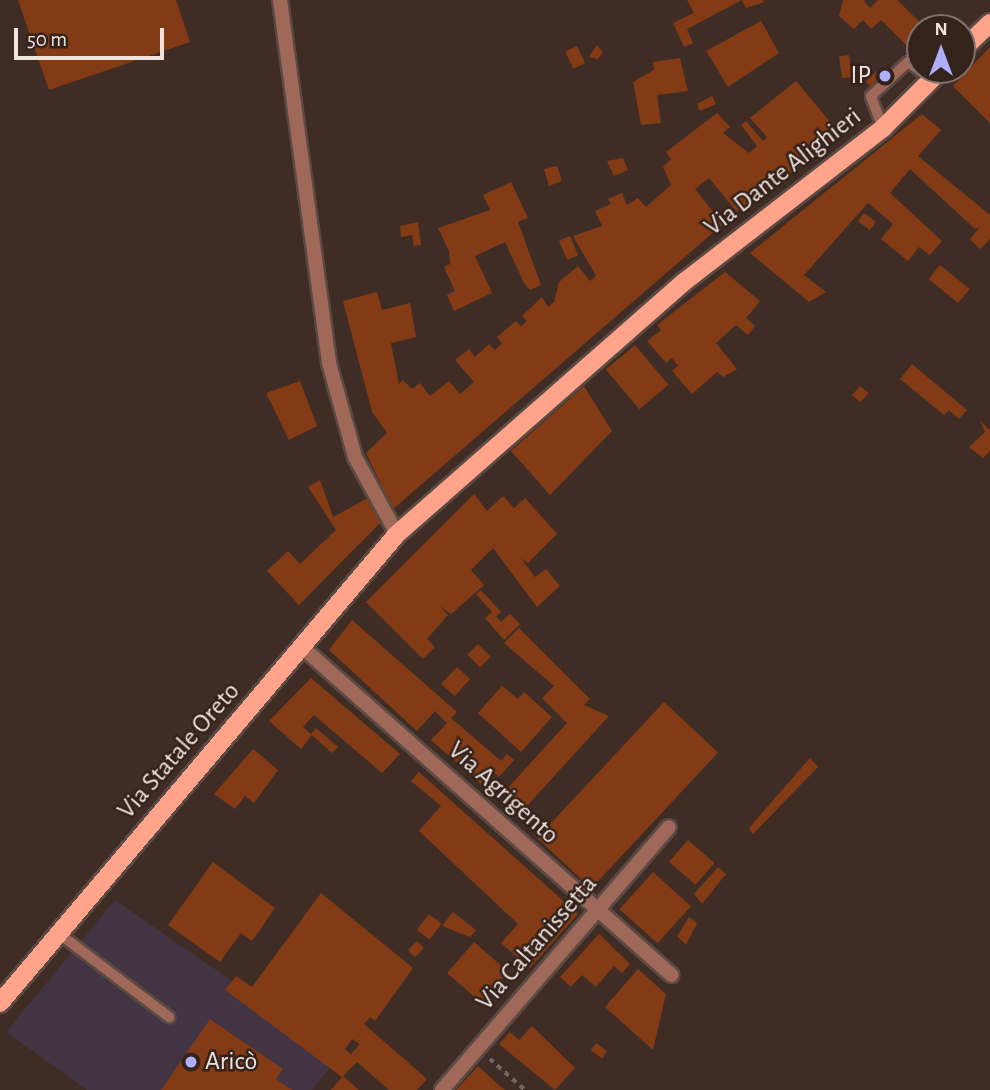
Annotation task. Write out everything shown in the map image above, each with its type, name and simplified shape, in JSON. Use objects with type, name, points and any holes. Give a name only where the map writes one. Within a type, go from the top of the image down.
[{"type":"main road","points":[[976,36],[990,23]]},
{"type":"main road","name":"Via Dante Alighieri","points":[[397,534],[684,282],[883,128],[927,84]]},
{"type":"main road","name":"Via Statale Oreto","points":[[0,1003],[57,931],[397,534]]},
{"type":"street","points":[[280,0],[326,351],[355,457],[397,534]]},
{"type":"street","name":"Via Agrigento","points":[[302,647],[671,975]]},
{"type":"street","name":"Via Caltanissetta","points":[[442,1090],[669,827]]},
{"type":"lane","points":[[883,128],[871,96],[906,64]]},
{"type":"lane","points":[[57,931],[169,1017]]},
{"type":"path","points":[[478,1048],[525,1090]]},
{"type":"shaded area","points":[[115,900],[232,981],[330,1067],[312,1090],[87,1090],[6,1032]]},
{"type":"building","points":[[18,0],[176,0],[190,42],[49,90]]},
{"type":"building","points":[[687,0],[742,0],[687,29],[693,43],[684,47],[673,23],[694,13]]},
{"type":"building","points":[[742,0],[763,0],[764,2],[746,8]]},
{"type":"building","points":[[843,0],[863,0],[870,8],[878,0],[897,0],[912,14],[906,14],[906,45],[881,20],[871,29],[863,20],[854,29],[839,16]]},
{"type":"building","points":[[761,21],[779,53],[728,87],[706,51]]},
{"type":"building","points":[[597,45],[603,52],[598,59],[589,57]]},
{"type":"building","points":[[577,46],[585,63],[573,69],[565,51]]},
{"type":"building","points":[[990,47],[990,123],[953,86],[976,84],[976,62]]},
{"type":"building","points":[[849,55],[852,77],[842,78],[839,56]]},
{"type":"building","points":[[680,58],[688,91],[657,95],[661,123],[641,125],[633,82],[654,70],[653,62]]},
{"type":"building","points":[[881,67],[893,80],[878,94],[866,81]]},
{"type":"building","points":[[796,81],[841,135],[737,212],[709,178],[695,189],[723,224],[393,509],[366,453],[387,433],[372,412],[343,301],[377,292],[382,310],[410,303],[416,337],[391,343],[399,384],[403,380],[412,389],[420,383],[430,396],[449,381],[460,394],[474,382],[455,360],[469,349],[475,357],[489,344],[495,350],[502,343],[497,337],[516,321],[521,326],[527,321],[522,316],[542,297],[548,307],[554,302],[559,282],[578,266],[590,281],[596,276],[573,236],[602,226],[595,211],[611,204],[608,199],[622,193],[627,205],[638,198],[646,207],[671,185],[663,167],[671,159],[666,152],[717,113],[730,127],[723,133],[749,153],[757,146],[741,125],[746,121],[763,141],[767,137],[750,118]]},
{"type":"building","points":[[712,96],[716,104],[700,111],[697,104]]},
{"type":"building","points":[[922,114],[941,130],[918,156],[990,215],[990,239],[980,249],[970,239],[980,227],[975,229],[910,169],[890,193],[942,241],[930,255],[919,247],[908,261],[881,239],[893,224],[868,203],[804,275],[826,292],[809,302],[750,253]]},
{"type":"building","points":[[623,158],[628,170],[614,176],[607,161]]},
{"type":"building","points":[[557,166],[562,181],[549,186],[544,169]]},
{"type":"building","points":[[511,182],[528,218],[518,222],[541,285],[530,290],[524,283],[505,242],[475,256],[492,293],[454,311],[447,295],[455,291],[444,267],[450,264],[449,251],[438,228],[490,210],[483,195]]},
{"type":"building","points":[[864,213],[876,222],[870,230],[858,221]]},
{"type":"building","points":[[418,222],[421,245],[414,246],[412,235],[401,237],[400,226]]},
{"type":"building","points":[[570,236],[578,255],[567,260],[559,241]]},
{"type":"building","points":[[940,265],[970,289],[958,303],[929,279]]},
{"type":"building","points":[[725,272],[760,301],[746,318],[755,326],[748,335],[736,325],[716,343],[737,369],[723,377],[717,372],[692,394],[672,371],[678,366],[672,358],[666,363],[647,341],[661,330],[657,325]]},
{"type":"building","points":[[635,345],[668,385],[639,409],[606,369]]},
{"type":"building","points":[[912,364],[967,410],[959,419],[949,410],[944,415],[900,379]]},
{"type":"building","points":[[300,381],[317,426],[289,440],[266,393]]},
{"type":"building","points":[[584,386],[612,431],[550,495],[511,451]]},
{"type":"building","points":[[860,386],[868,393],[860,402],[852,395]]},
{"type":"building","points":[[980,421],[990,430],[990,451],[983,458],[969,447],[985,432]]},
{"type":"building","points":[[320,480],[333,517],[370,497],[382,521],[299,605],[267,571],[288,551],[300,564],[336,530],[308,487]]},
{"type":"building","points":[[474,494],[487,511],[503,496],[514,508],[525,498],[557,534],[528,563],[521,558],[535,577],[546,569],[560,586],[537,607],[493,548],[471,570],[484,585],[451,614],[440,606],[448,615],[427,639],[435,647],[423,659],[366,602]]},
{"type":"building","points":[[481,590],[501,612],[496,616],[501,622],[510,614],[520,624],[504,640],[485,618],[492,612],[476,594]]},
{"type":"building","points":[[352,620],[457,712],[451,718],[501,761],[507,754],[514,760],[499,777],[492,771],[481,784],[431,740],[447,723],[435,711],[417,731],[329,650]]},
{"type":"building","points":[[519,628],[590,699],[584,705],[609,716],[525,808],[506,790],[567,723],[542,698],[554,686],[504,643]]},
{"type":"building","points":[[478,644],[491,657],[480,667],[467,655]]},
{"type":"building","points":[[457,667],[470,679],[454,696],[441,684]]},
{"type":"building","points":[[311,678],[400,754],[382,773],[314,715],[303,727],[311,734],[316,728],[338,747],[332,753],[312,735],[301,749],[269,721]]},
{"type":"building","points":[[502,686],[518,699],[524,692],[552,717],[521,752],[478,713]]},
{"type":"building","points":[[664,702],[718,752],[591,888],[537,838]]},
{"type":"building","points":[[253,749],[278,770],[254,803],[245,796],[235,809],[214,794]]},
{"type":"building","points":[[810,758],[818,767],[753,834],[749,828]]},
{"type":"building","points":[[419,772],[578,914],[530,968],[501,943],[518,924],[419,831],[441,806],[411,781]]},
{"type":"building","points":[[688,840],[714,863],[695,885],[669,862]]},
{"type":"building","points":[[213,862],[275,908],[252,941],[241,933],[220,962],[168,925]]},
{"type":"building","points":[[718,867],[726,874],[702,904],[694,894]]},
{"type":"building","points":[[653,872],[691,906],[657,943],[620,909]]},
{"type":"building","points":[[321,893],[413,968],[375,1021],[370,1017],[364,1024],[427,1079],[417,1090],[389,1090],[357,1062],[342,1077],[225,990],[236,976],[252,987]],"holes":[[[352,1039],[360,1044],[351,1054],[345,1049]]]},
{"type":"building","points":[[453,912],[476,930],[470,937],[442,926]]},
{"type":"building","points":[[429,914],[442,924],[429,940],[417,930]]},
{"type":"building","points":[[689,917],[697,923],[686,945],[677,936]]},
{"type":"building","points":[[599,934],[630,964],[622,973],[614,966],[596,987],[582,975],[571,987],[560,977]]},
{"type":"building","points":[[417,941],[424,948],[415,957],[408,950]]},
{"type":"building","points":[[474,942],[508,972],[481,1002],[447,973]]},
{"type":"building","points":[[638,969],[666,994],[653,1050],[605,1007]]},
{"type":"building","points":[[210,1019],[283,1069],[276,1079],[292,1090],[161,1090]]},
{"type":"building","points":[[532,1026],[575,1068],[555,1090],[499,1044],[510,1032],[519,1040]]},
{"type":"building","points":[[596,1043],[607,1051],[602,1059],[591,1050]]},
{"type":"building","points":[[478,1066],[501,1087],[505,1090],[456,1090]]},
{"type":"building","points":[[343,1076],[359,1090],[331,1090]]},
{"type":"place","name":"IP","points":[[885,76]]},
{"type":"place","name":"Aricò","points":[[191,1062]]}]
